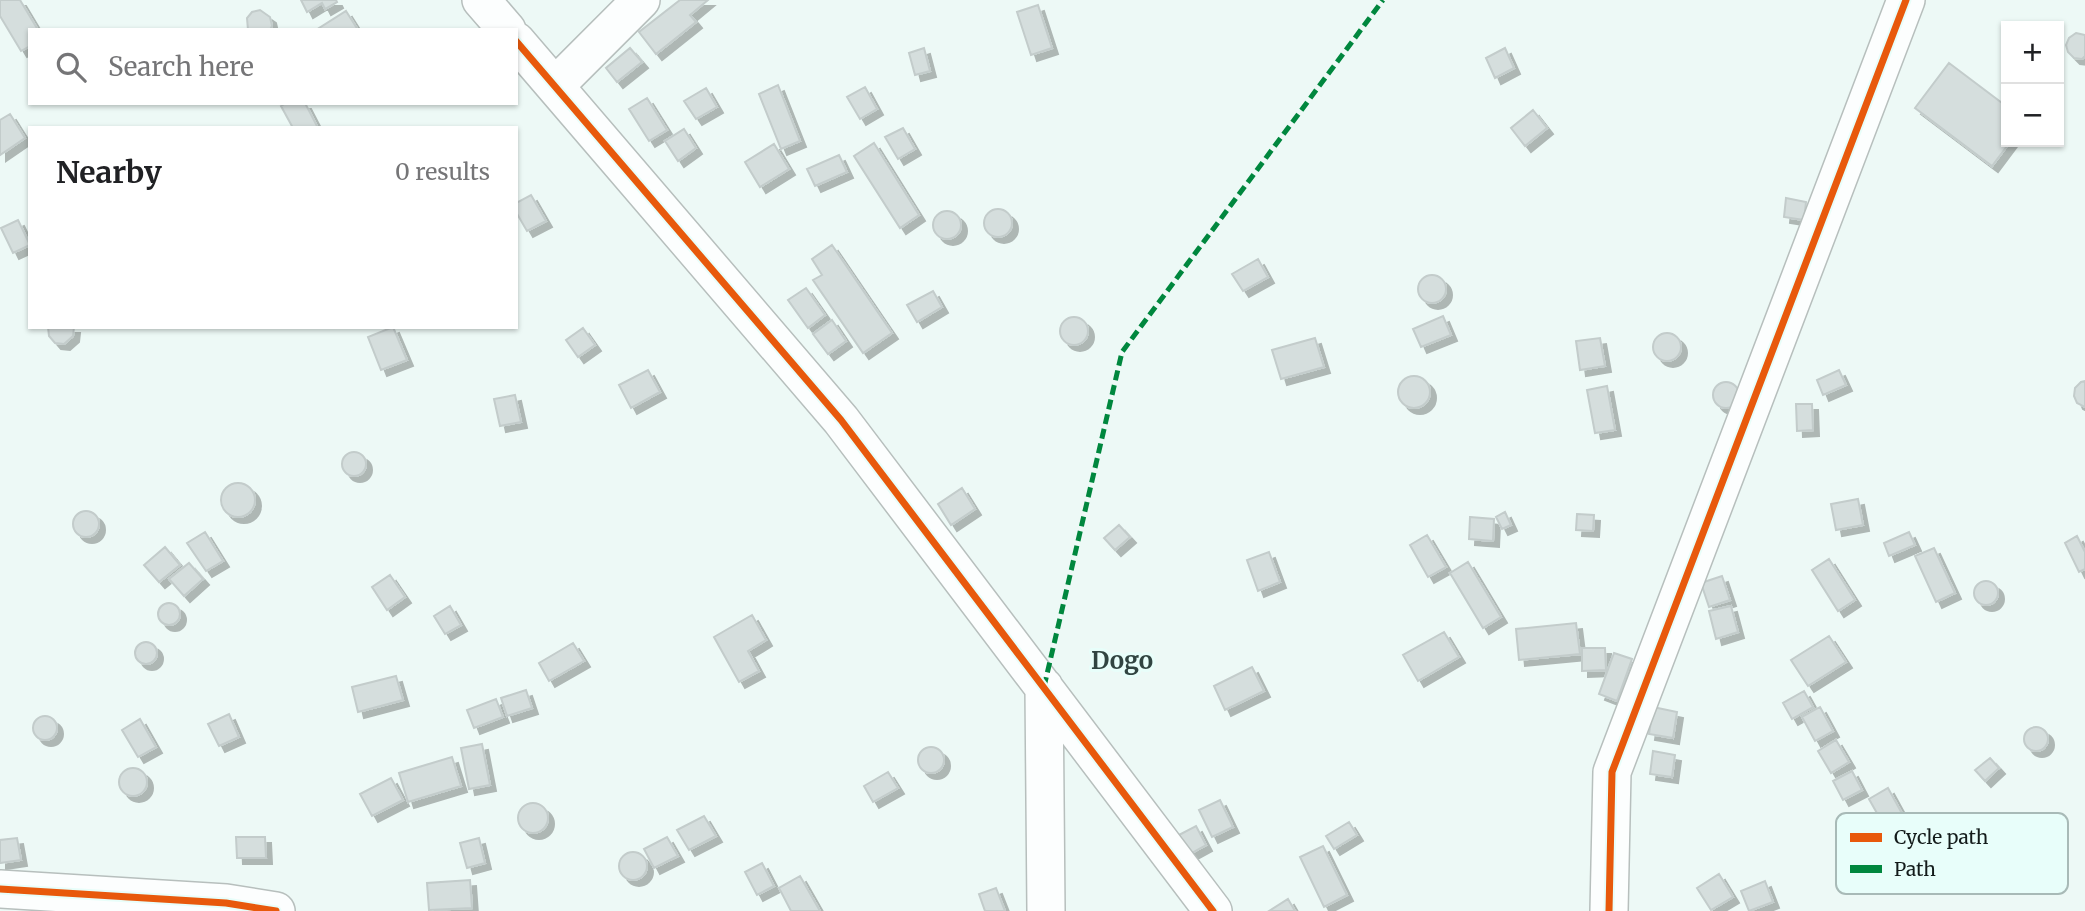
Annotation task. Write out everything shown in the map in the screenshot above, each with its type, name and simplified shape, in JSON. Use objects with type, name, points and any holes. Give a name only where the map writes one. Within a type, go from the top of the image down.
[{"type":"street","points":[[481,0],[505,28]]},
{"type":"street","points":[[555,86],[641,0]]},
{"type":"street","points":[[1609,911],[1612,772],[1906,0]]},
{"type":"street","points":[[518,43],[841,419],[1213,911]]},
{"type":"street","points":[[1044,687],[1046,911]]},
{"type":"street","points":[[0,889],[226,903],[275,911]]},
{"type":"building","points":[[0,0],[20,0],[37,28],[28,28],[28,47],[21,51],[0,16]]},
{"type":"building","points":[[301,0],[337,2],[325,9],[322,3],[307,12]]},
{"type":"building","points":[[680,0],[708,0],[690,15],[696,22],[656,54],[639,32]]},
{"type":"building","points":[[1038,5],[1052,48],[1031,55],[1017,12]]},
{"type":"building","points":[[260,10],[270,17],[271,28],[248,28],[247,18],[252,12]]},
{"type":"building","points":[[346,11],[357,28],[319,28]]},
{"type":"building","points":[[2076,33],[2085,35],[2085,56],[2082,59],[2074,58],[2066,45],[2069,38]]},
{"type":"building","points":[[630,48],[642,62],[617,82],[606,68]]},
{"type":"building","points":[[924,48],[930,71],[915,75],[909,53]]},
{"type":"building","points":[[1505,48],[1514,68],[1495,78],[1486,58]]},
{"type":"building","points":[[1949,63],[2001,102],[2001,147],[2006,147],[1992,166],[1915,108]]},
{"type":"building","points":[[778,85],[800,141],[781,149],[759,94]]},
{"type":"building","points":[[865,87],[877,109],[860,119],[847,97]]},
{"type":"building","points":[[706,88],[717,107],[696,119],[684,101]]},
{"type":"building","points":[[647,98],[667,130],[649,141],[629,109]]},
{"type":"building","points":[[306,105],[317,126],[292,126],[281,106]]},
{"type":"building","points":[[1533,110],[1547,128],[1525,146],[1511,128]]},
{"type":"building","points":[[10,114],[25,138],[0,155],[0,120]]},
{"type":"building","points":[[903,128],[915,149],[898,159],[885,137]]},
{"type":"building","points":[[684,129],[696,148],[678,161],[665,141]]},
{"type":"building","points":[[874,143],[919,215],[900,228],[854,156]]},
{"type":"building","points":[[774,144],[789,169],[760,187],[745,162]]},
{"type":"building","points":[[839,155],[847,172],[815,186],[807,169]]},
{"type":"building","points":[[531,195],[546,221],[527,231],[518,215],[518,202]]},
{"type":"building","points":[[1786,198],[1806,202],[1804,220],[1784,217]]},
{"type":"building","points":[[998,209],[1008,213],[1012,223],[1008,233],[998,237],[988,233],[984,223],[988,213]]},
{"type":"building","points":[[947,211],[957,215],[961,225],[957,235],[947,239],[937,235],[933,225],[937,215]]},
{"type":"building","points":[[18,220],[28,246],[13,253],[1,228]]},
{"type":"building","points":[[832,245],[892,333],[863,353],[813,280],[822,275],[812,259]]},
{"type":"building","points":[[1258,259],[1268,277],[1243,291],[1232,274]]},
{"type":"building","points":[[1432,275],[1442,279],[1446,289],[1442,299],[1432,303],[1422,299],[1418,289],[1422,279]]},
{"type":"building","points":[[806,288],[825,315],[808,328],[788,300]]},
{"type":"building","points":[[933,291],[942,307],[917,322],[907,305]]},
{"type":"building","points":[[1443,316],[1451,335],[1421,347],[1413,329]]},
{"type":"building","points":[[1074,317],[1084,321],[1088,331],[1084,341],[1074,345],[1064,341],[1060,331],[1064,321]]},
{"type":"building","points":[[832,320],[846,341],[828,354],[813,334]]},
{"type":"building","points":[[583,328],[595,345],[578,357],[566,340]]},
{"type":"building","points":[[48,329],[74,329],[73,336],[64,344],[55,343],[49,336]]},
{"type":"building","points":[[394,329],[407,360],[381,370],[368,337]]},
{"type":"building","points":[[1667,333],[1677,337],[1681,347],[1677,357],[1667,361],[1657,357],[1653,347],[1657,337]]},
{"type":"building","points":[[1315,338],[1324,367],[1281,379],[1272,350]]},
{"type":"building","points":[[1600,338],[1605,366],[1580,370],[1576,341]]},
{"type":"building","points":[[648,370],[660,392],[631,408],[619,385]]},
{"type":"building","points":[[1839,370],[1846,385],[1823,395],[1817,380]]},
{"type":"building","points":[[1414,376],[1425,381],[1430,392],[1425,403],[1414,408],[1403,403],[1398,392],[1403,381]]},
{"type":"building","points":[[2085,381],[2085,407],[2077,403],[2074,396],[2075,388]]},
{"type":"building","points":[[1726,382],[1735,386],[1739,395],[1735,404],[1726,408],[1717,404],[1713,395],[1717,386]]},
{"type":"building","points":[[1607,386],[1615,430],[1595,433],[1587,390]]},
{"type":"building","points":[[515,395],[521,422],[500,426],[494,399]]},
{"type":"building","points":[[1796,404],[1812,404],[1813,430],[1797,431]]},
{"type":"building","points":[[354,452],[365,459],[366,464],[359,475],[354,476],[343,469],[342,464],[349,453]]},
{"type":"building","points":[[238,483],[250,488],[255,500],[250,512],[238,517],[226,512],[221,500],[226,488]]},
{"type":"building","points":[[962,488],[975,509],[951,525],[938,504]]},
{"type":"building","points":[[1858,499],[1863,525],[1836,530],[1831,504]]},
{"type":"building","points":[[86,511],[95,515],[99,524],[95,533],[86,537],[77,533],[73,524],[77,515]]},
{"type":"building","points":[[1505,512],[1511,525],[1502,529],[1496,517]]},
{"type":"building","points":[[1577,514],[1594,515],[1593,531],[1576,530]]},
{"type":"building","points":[[1470,517],[1494,519],[1493,541],[1469,539]]},
{"type":"building","points":[[1119,525],[1130,537],[1115,550],[1104,538]]},
{"type":"building","points":[[205,532],[223,561],[206,571],[187,543]]},
{"type":"building","points":[[1909,532],[1915,545],[1889,556],[1884,543]]},
{"type":"building","points":[[1427,535],[1446,567],[1428,577],[1410,545]]},
{"type":"building","points":[[2077,536],[2085,552],[2085,569],[2079,572],[2065,543]]},
{"type":"building","points":[[165,547],[180,565],[159,582],[144,565]]},
{"type":"building","points":[[1934,548],[1955,593],[1936,602],[1915,556]]},
{"type":"building","points":[[1269,552],[1280,582],[1258,591],[1247,560]]},
{"type":"building","points":[[1829,559],[1855,600],[1838,611],[1812,570]]},
{"type":"building","points":[[1468,562],[1501,617],[1483,628],[1450,573]]},
{"type":"building","points":[[189,563],[203,579],[184,596],[169,579]]},
{"type":"building","points":[[390,575],[405,597],[387,610],[372,587]]},
{"type":"building","points":[[1722,576],[1730,600],[1709,607],[1701,583]]},
{"type":"building","points":[[1986,581],[1995,584],[1998,593],[1995,602],[1986,605],[1977,602],[1974,593],[1977,584]]},
{"type":"building","points":[[169,603],[177,606],[180,614],[177,622],[169,625],[161,622],[158,614],[161,606]]},
{"type":"building","points":[[450,606],[461,625],[445,634],[434,616]]},
{"type":"building","points":[[1731,606],[1738,632],[1716,639],[1709,611]]},
{"type":"building","points":[[752,615],[766,640],[748,651],[759,671],[739,682],[714,637]]},
{"type":"building","points":[[1576,623],[1580,654],[1519,660],[1516,629]]},
{"type":"building","points":[[1444,632],[1459,657],[1418,681],[1403,655]]},
{"type":"building","points":[[1829,636],[1846,662],[1808,686],[1791,660]]},
{"type":"building","points":[[146,642],[154,645],[157,653],[154,661],[146,664],[138,661],[135,653],[138,645]]},
{"type":"building","points":[[573,643],[584,661],[549,681],[539,663]]},
{"type":"building","points":[[1582,648],[1605,648],[1606,670],[1582,671]]},
{"type":"building","points":[[1614,653],[1632,659],[1617,701],[1599,694]]},
{"type":"building","points":[[1252,667],[1264,691],[1225,710],[1214,686]]},
{"type":"building","points":[[396,676],[403,700],[358,712],[352,687]]},
{"type":"building","points":[[526,690],[532,708],[507,716],[501,698]]},
{"type":"building","points":[[1804,691],[1813,707],[1792,719],[1783,703]]},
{"type":"building","points":[[496,699],[503,717],[474,728],[467,710]]},
{"type":"building","points":[[1653,707],[1677,712],[1673,738],[1649,734]]},
{"type":"building","points":[[1820,707],[1833,731],[1815,741],[1802,717]]},
{"type":"building","points":[[229,714],[239,737],[219,746],[208,724]]},
{"type":"building","points":[[45,716],[54,719],[57,728],[54,737],[45,740],[36,737],[33,728],[36,719]]},
{"type":"building","points":[[140,719],[156,747],[138,757],[122,730]]},
{"type":"building","points":[[2036,727],[2047,734],[2048,739],[2041,750],[2036,751],[2025,744],[2024,739],[2031,728]]},
{"type":"building","points":[[1836,740],[1849,762],[1831,773],[1818,751]]},
{"type":"building","points":[[482,744],[490,785],[469,789],[461,748]]},
{"type":"building","points":[[931,747],[940,751],[944,760],[940,769],[931,773],[922,769],[918,760],[922,751]]},
{"type":"building","points":[[1653,751],[1675,755],[1672,777],[1650,774]]},
{"type":"building","points":[[452,757],[461,786],[408,802],[399,773]]},
{"type":"building","points":[[1990,758],[1999,768],[1985,781],[1975,770]]},
{"type":"building","points":[[133,768],[143,772],[147,782],[143,792],[133,796],[123,792],[119,782],[123,772]]},
{"type":"building","points":[[1852,771],[1862,790],[1843,800],[1833,781]]},
{"type":"building","points":[[888,772],[898,788],[873,802],[864,786]]},
{"type":"building","points":[[391,778],[403,800],[372,816],[360,794]]},
{"type":"building","points":[[1888,788],[1902,813],[1877,813],[1869,799]]},
{"type":"building","points":[[1220,800],[1233,827],[1212,837],[1199,810]]},
{"type":"building","points":[[533,803],[544,807],[548,818],[544,829],[533,833],[522,829],[518,818],[522,807]]},
{"type":"building","points":[[704,816],[716,836],[689,850],[677,830]]},
{"type":"building","points":[[1349,822],[1357,835],[1334,849],[1326,836]]},
{"type":"building","points":[[1196,826],[1206,845],[1188,855],[1177,836]]},
{"type":"building","points":[[236,837],[265,837],[266,858],[237,858]]},
{"type":"building","points":[[667,837],[678,856],[654,868],[644,849]]},
{"type":"building","points":[[17,838],[21,860],[0,863],[0,840]]},
{"type":"building","points":[[479,838],[485,863],[467,868],[460,843]]},
{"type":"building","points":[[1323,846],[1347,895],[1324,907],[1300,857]]},
{"type":"building","points":[[633,852],[643,856],[647,866],[643,876],[633,880],[623,876],[619,866],[623,856]]},
{"type":"building","points":[[762,863],[774,886],[757,895],[745,872]]},
{"type":"building","points":[[1719,874],[1733,897],[1711,910],[1697,888]]},
{"type":"building","points":[[800,876],[820,911],[791,911],[779,888]]},
{"type":"building","points":[[470,880],[472,908],[429,910],[427,883]]},
{"type":"building","points":[[1765,881],[1773,902],[1749,911],[1741,891]]},
{"type":"building","points":[[996,888],[1005,911],[985,911],[979,894]]},
{"type":"building","points":[[1288,899],[1295,911],[1269,911]]},
{"type":"marked path","points":[[1044,687],[1122,352],[1383,0]]},
{"type":"cycle path","points":[[1609,911],[1612,772],[1906,0]]},
{"type":"cycle path","points":[[518,43],[841,420],[1213,911]]},
{"type":"cycle path","points":[[0,889],[226,903],[276,911]]},
{"type":"district","name":"Dogo","points":[[1122,661]]}]
